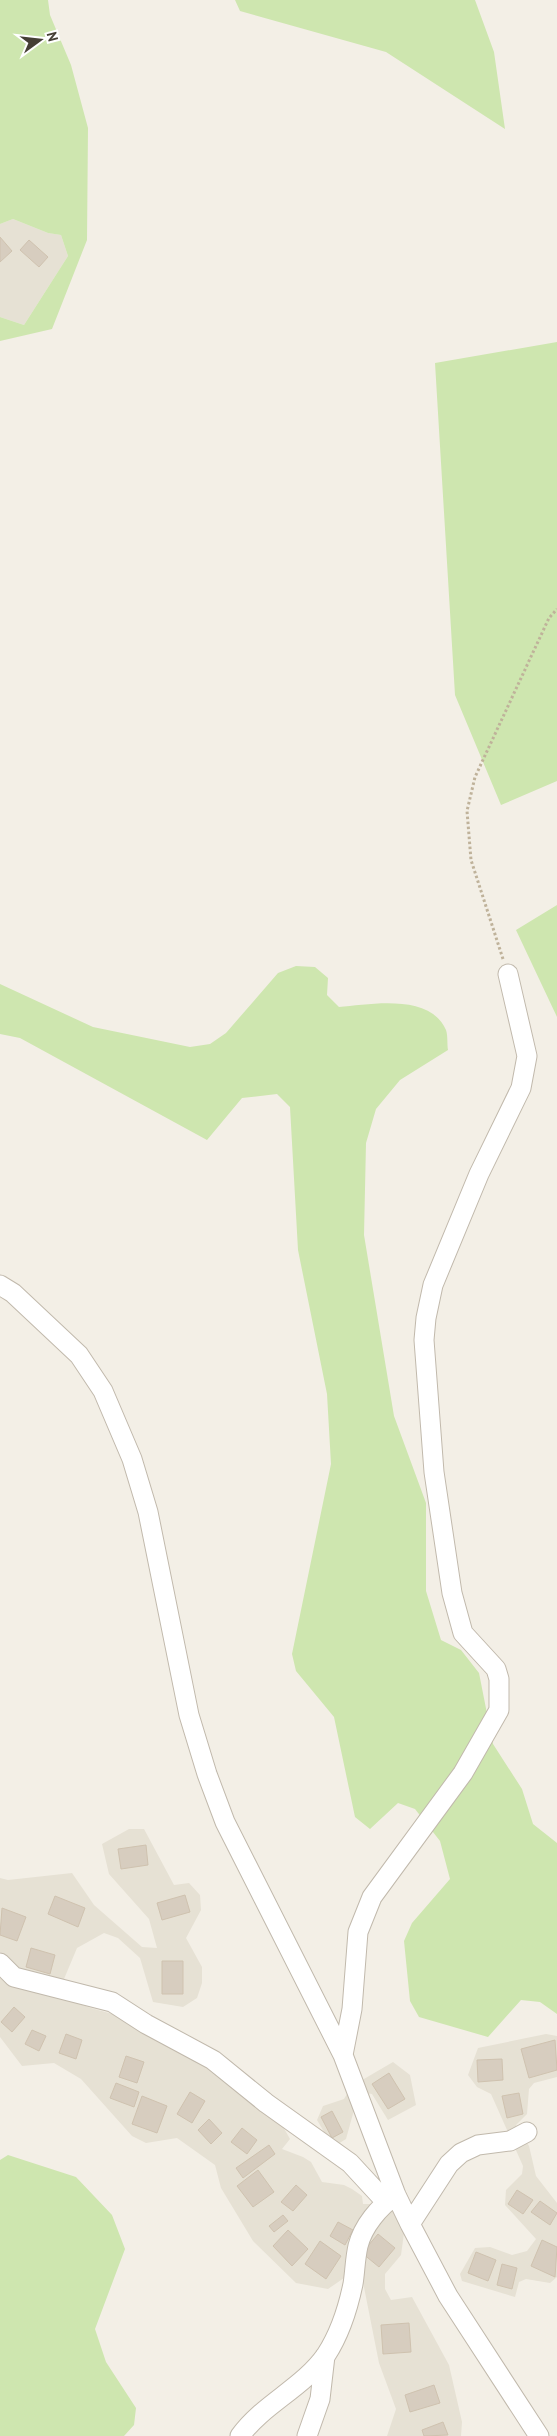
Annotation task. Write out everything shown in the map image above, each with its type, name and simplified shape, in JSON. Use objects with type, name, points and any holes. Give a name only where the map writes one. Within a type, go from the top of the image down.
[{"type":"street","points":[[343,2055],[352,2009],[358,1932],[372,1897],[463,1773],[499,1710],[499,1679],[496,1669],[463,1633],[452,1593],[434,1472],[424,1340],[426,1318],[433,1285],[479,1174],[521,1088],[527,1056],[508,974]]},
{"type":"street","points":[[0,1285],[21,1300],[79,1355],[103,1391],[121,1430],[148,1512],[189,1715],[207,1774],[225,1822],[343,2055],[391,2199]]},
{"type":"street","points":[[0,1963],[14,1977],[112,2002],[146,2024],[213,2060],[266,2103],[350,2163],[391,2199],[410,2224],[448,2296],[539,2436]]},
{"type":"street","points":[[410,2224],[449,2164],[460,2153],[478,2145],[510,2141],[527,2132]]},
{"type":"street","points":[[240,2436],[261,2414],[293,2390],[325,2356],[342,2322],[353,2285],[358,2246],[366,2228],[391,2199]]},
{"type":"street","points":[[307,2436],[320,2399],[325,2356]]},
{"type":"path","points":[[508,974],[472,860],[468,811],[475,776],[548,618],[557,609]]},
{"type":"shaded area","points":[[13,219],[48,233],[61,235],[68,256],[24,325],[0,317],[0,224]]},
{"type":"shaded area","points":[[129,1829],[144,1829],[174,1885],[189,1883],[200,1895],[201,1910],[186,1938],[202,1967],[202,1983],[197,1998],[183,2007],[153,2002],[140,1958],[118,1938],[104,1933],[77,1948],[64,1979],[49,1984],[20,1978],[0,1952],[0,1878],[8,1880],[72,1873],[94,1905],[142,1947],[157,1948],[149,1919],[109,1874],[102,1844]]},
{"type":"shaded area","points":[[0,1975],[91,2008],[123,2017],[196,2058],[277,2116],[290,2139],[282,2149],[311,2162],[322,2182],[344,2185],[352,2189],[362,2196],[363,2204],[395,2204],[405,2226],[401,2255],[385,2274],[385,2289],[391,2300],[412,2297],[449,2365],[462,2422],[461,2436],[387,2436],[396,2409],[379,2363],[360,2267],[328,2289],[296,2283],[253,2241],[221,2188],[215,2165],[177,2138],[146,2143],[132,2136],[81,2079],[54,2063],[22,2066],[0,2037]]},
{"type":"shaded area","points":[[546,2034],[557,2036],[557,2077],[534,2083],[529,2089],[527,2114],[516,2125],[529,2146],[536,2176],[557,2203],[557,2277],[550,2283],[526,2279],[519,2282],[515,2297],[462,2281],[460,2274],[475,2248],[490,2247],[512,2255],[527,2251],[536,2239],[505,2205],[506,2190],[522,2174],[523,2166],[491,2094],[477,2087],[468,2075],[478,2048]]},
{"type":"shaded area","points":[[393,2062],[410,2075],[416,2105],[388,2120],[372,2094],[359,2092],[346,2139],[333,2147],[317,2120],[323,2106],[344,2099],[352,2086]]},
{"type":"green space","points":[[0,0],[48,0],[50,15],[71,65],[88,128],[87,240],[52,329],[0,341],[0,317],[24,325],[68,256],[61,235],[48,233],[13,219],[0,224]]},
{"type":"green space","points":[[235,0],[475,0],[494,52],[505,129],[386,52],[240,11]]},
{"type":"green space","points":[[557,342],[557,781],[501,805],[455,695],[435,363]]},
{"type":"green space","points":[[557,905],[557,1017],[516,930]]},
{"type":"green space","points":[[296,966],[315,967],[328,978],[327,995],[339,1007],[383,1003],[414,1006],[427,1010],[438,1018],[447,1032],[448,1050],[400,1080],[376,1109],[366,1143],[364,1235],[394,1416],[426,1503],[426,1591],[441,1640],[461,1650],[479,1673],[493,1744],[522,1789],[533,1824],[557,1843],[557,2014],[540,2002],[521,2000],[488,2037],[419,2017],[410,2001],[404,1941],[412,1923],[450,1879],[440,1841],[415,1809],[398,1803],[370,1829],[355,1817],[334,1717],[296,1671],[292,1654],[331,1464],[327,1394],[298,1250],[290,1107],[277,1094],[242,1098],[207,1140],[20,1038],[0,1034],[0,984],[93,1027],[190,1047],[210,1044],[226,1033],[278,973]]},
{"type":"green space","points":[[8,2155],[76,2177],[112,2215],[125,2249],[95,2329],[106,2362],[136,2408],[134,2425],[124,2436],[0,2436],[0,2160]]},
{"type":"building","points":[[0,237],[12,251],[0,262]]},
{"type":"building","points":[[29,240],[48,257],[39,267],[20,250]]},
{"type":"building","points":[[146,1845],[148,1865],[121,1869],[118,1849]]},
{"type":"building","points":[[185,1895],[190,1912],[162,1920],[157,1903]]},
{"type":"building","points":[[55,1896],[85,1908],[78,1927],[48,1914]]},
{"type":"building","points":[[2,1908],[26,1917],[17,1941],[0,1935]]},
{"type":"building","points":[[31,1948],[55,1955],[50,1974],[26,1967]]},
{"type":"building","points":[[162,1961],[183,1961],[183,1994],[162,1994]]},
{"type":"building","points":[[14,2007],[25,2017],[12,2032],[1,2022]]},
{"type":"building","points":[[32,2030],[46,2036],[39,2051],[25,2044]]},
{"type":"building","points":[[66,2034],[82,2040],[76,2059],[59,2053]]},
{"type":"building","points":[[555,2040],[557,2070],[529,2078],[521,2049]]},
{"type":"building","points":[[126,2056],[144,2062],[137,2083],[119,2077]]},
{"type":"building","points":[[502,2059],[503,2080],[478,2082],[477,2060]]},
{"type":"building","points":[[389,2073],[405,2099],[388,2109],[372,2084]]},
{"type":"building","points":[[116,2083],[139,2092],[134,2107],[110,2098]]},
{"type":"building","points":[[190,2092],[205,2101],[192,2123],[177,2114]]},
{"type":"building","points":[[519,2093],[523,2114],[507,2118],[502,2096]]},
{"type":"building","points":[[142,2096],[167,2106],[157,2133],[132,2124]]},
{"type":"building","points":[[332,2111],[343,2132],[332,2138],[321,2117]]},
{"type":"building","points":[[209,2119],[222,2133],[211,2144],[198,2130]]},
{"type":"building","points":[[242,2128],[257,2140],[247,2154],[231,2142]]},
{"type":"building","points":[[269,2145],[275,2154],[243,2178],[236,2168]]},
{"type":"building","points":[[258,2170],[274,2192],[253,2207],[237,2186]]},
{"type":"building","points":[[296,2185],[307,2195],[293,2211],[281,2202]]},
{"type":"building","points":[[517,2190],[533,2200],[523,2214],[508,2204]]},
{"type":"building","points":[[540,2201],[557,2213],[550,2225],[531,2212]]},
{"type":"building","points":[[283,2215],[288,2221],[274,2232],[269,2226]]},
{"type":"building","points":[[338,2222],[353,2230],[345,2245],[330,2236]]},
{"type":"building","points":[[288,2230],[308,2249],[292,2266],[273,2246]]},
{"type":"building","points":[[378,2234],[395,2248],[379,2267],[362,2253]]},
{"type":"building","points":[[542,2240],[557,2247],[555,2277],[531,2266]]},
{"type":"building","points":[[320,2241],[341,2256],[326,2279],[305,2264]]},
{"type":"building","points":[[476,2252],[496,2260],[488,2281],[468,2273]]},
{"type":"building","points":[[502,2264],[517,2268],[512,2289],[497,2285]]},
{"type":"building","points":[[409,2323],[411,2352],[383,2354],[381,2325]]},
{"type":"building","points":[[434,2385],[440,2403],[410,2412],[405,2395]]},
{"type":"building","points":[[443,2422],[448,2435],[424,2436],[422,2430]]}]
